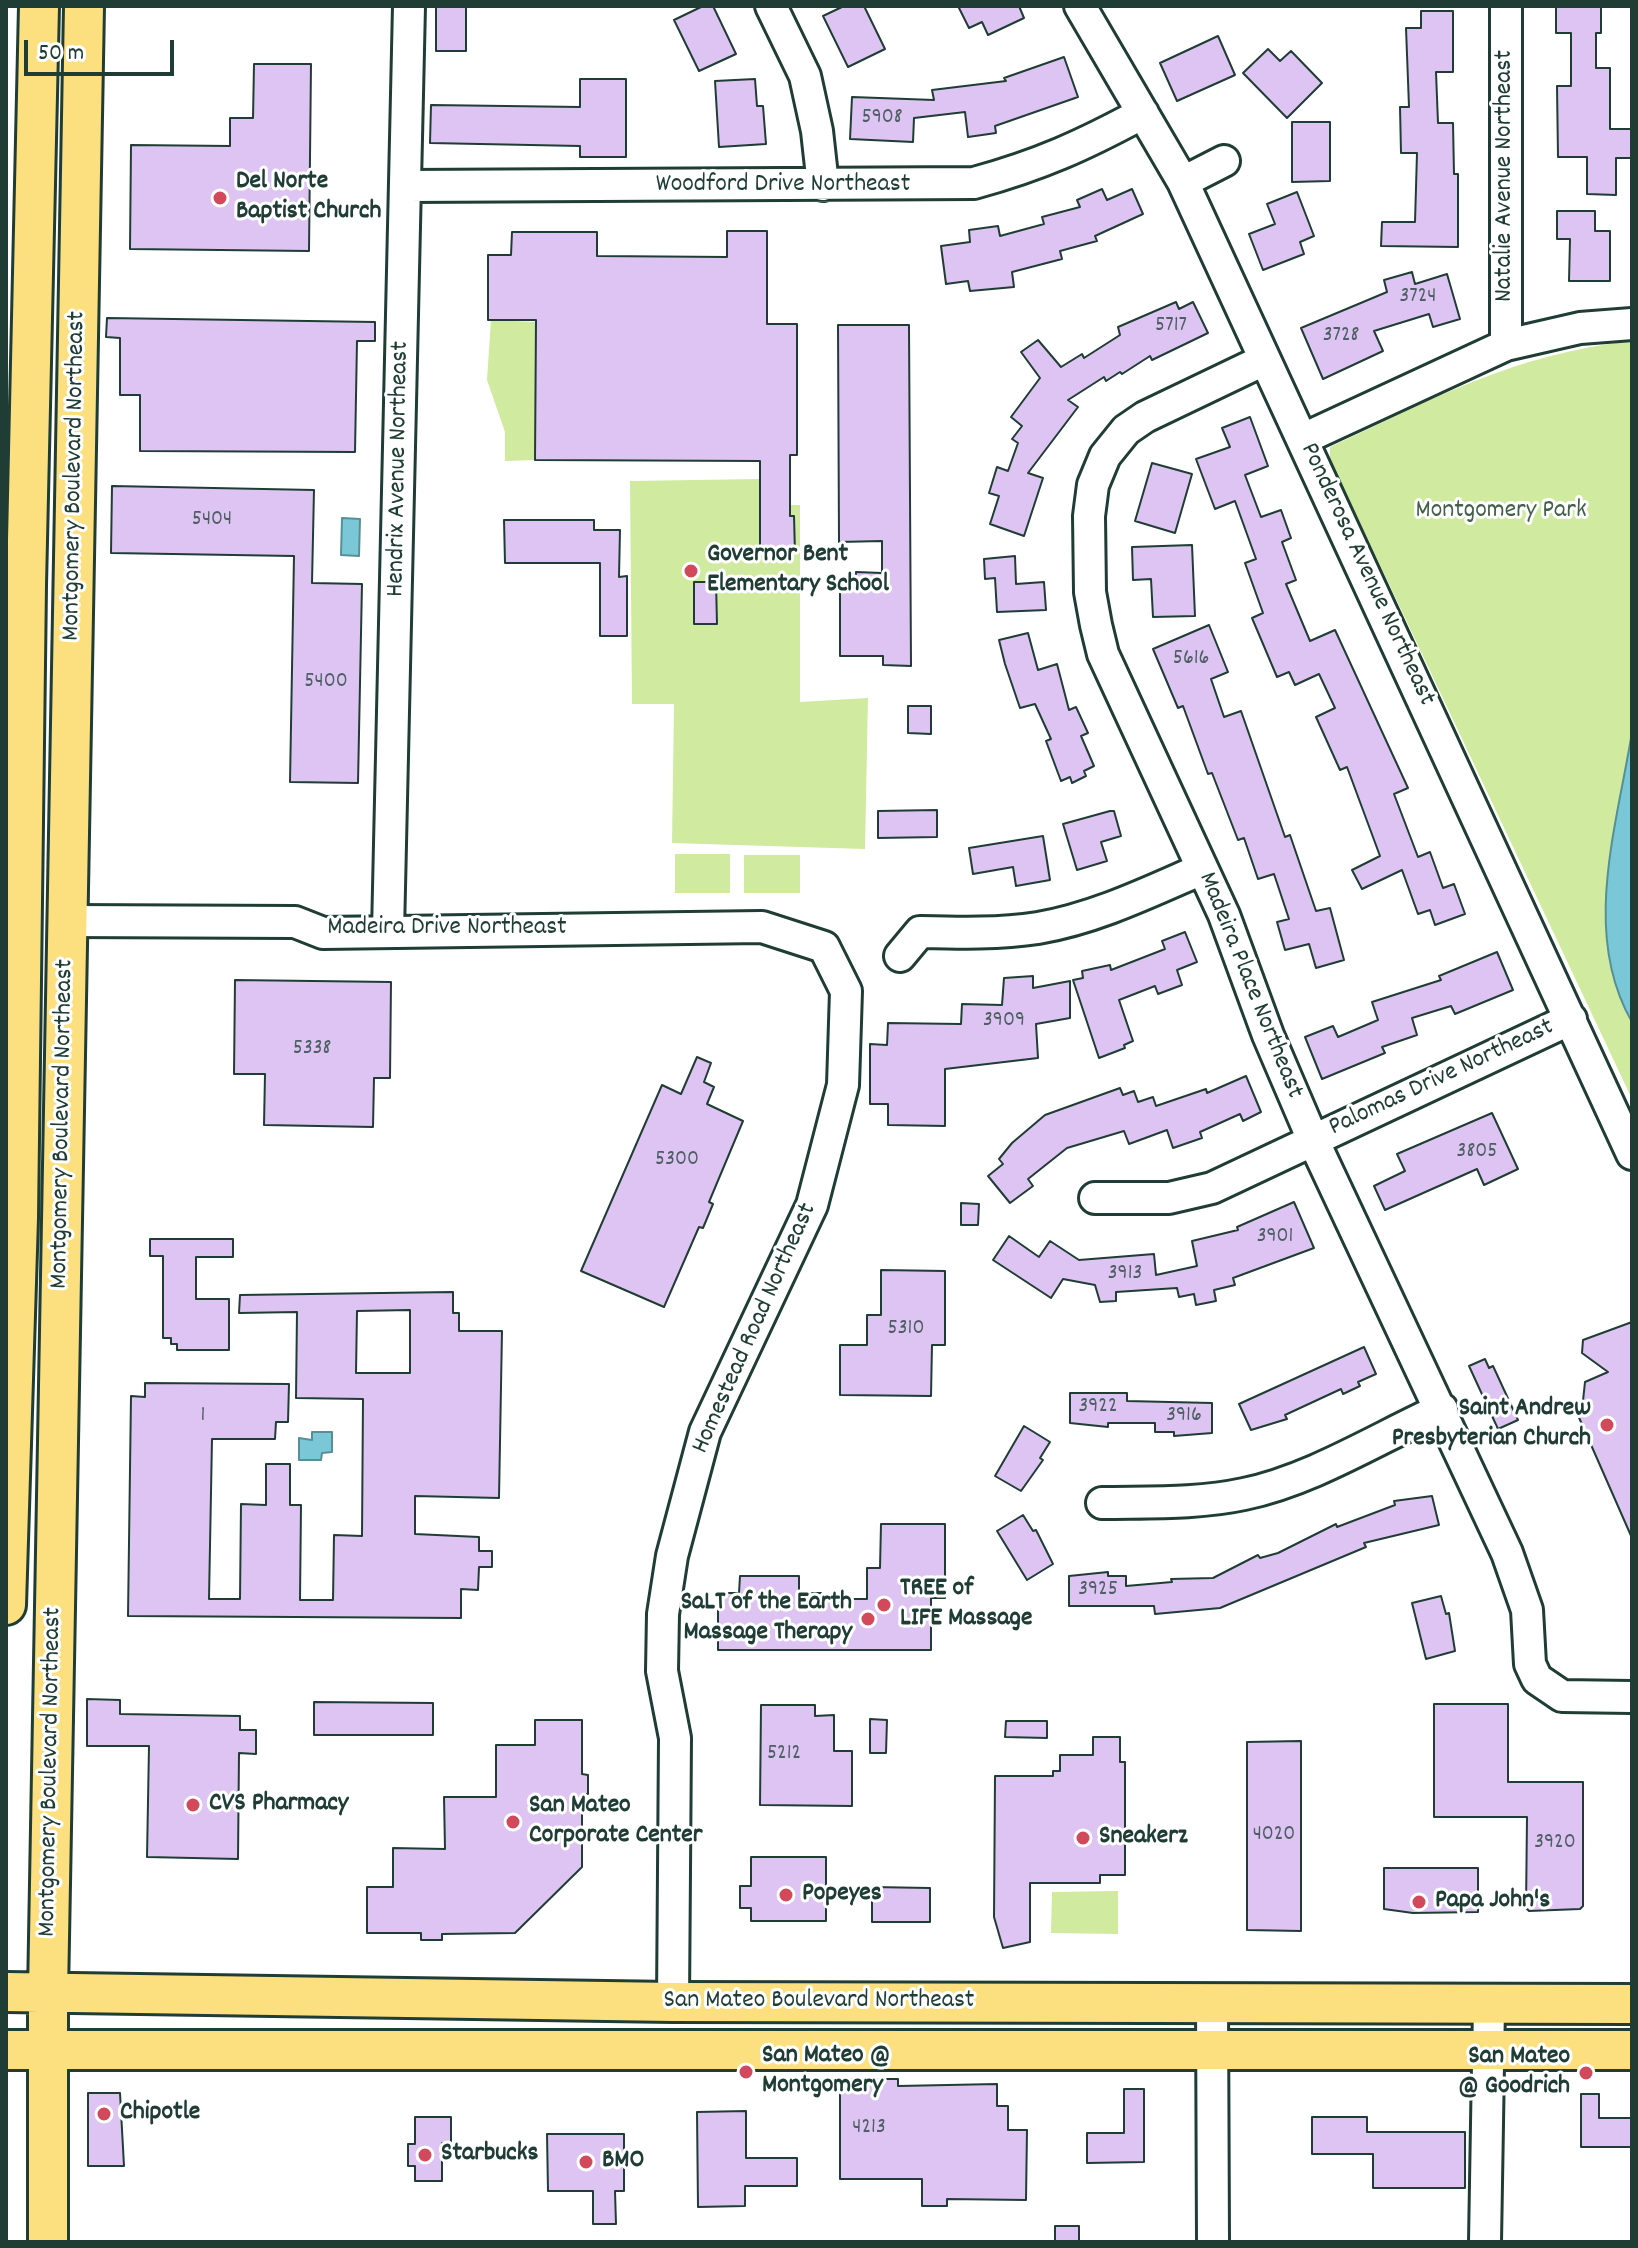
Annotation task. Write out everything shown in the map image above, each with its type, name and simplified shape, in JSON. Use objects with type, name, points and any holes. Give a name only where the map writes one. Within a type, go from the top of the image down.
[{"type":"main road","name":"Montgomery Boulevard Northeast","points":[[6,1605],[18,1218],[26,585],[39,6]]},
{"type":"main road","name":"Montgomery Boulevard Northeast","points":[[48,2242],[47,2050],[84,6]]},
{"type":"main road","points":[[18,1218],[62,1220]]},
{"type":"main road","points":[[6,1628],[55,1629]]},
{"type":"main road","name":"San Mateo Boulevard Northeast","points":[[6,1992],[673,2002],[1632,2004]]},
{"type":"main road","name":"San Mateo Boulevard Northeast","points":[[6,2050],[1632,2050]]},
{"type":"street","name":"Hendrix Avenue Northeast","points":[[388,932],[409,6]]},
{"type":"street","points":[[771,6],[805,76],[817,131],[823,185]]},
{"type":"street","name":"Ponderosa Avenue Northeast","points":[[1080,6],[1183,182],[1632,1154]]},
{"type":"street","name":"Natalie Avenue Northeast","points":[[1506,6],[1506,345]]},
{"type":"street","name":"Woodford Drive Northeast","points":[[407,186],[974,183],[1034,167],[1075,150],[1143,113]]},
{"type":"street","points":[[1183,182],[1224,161]]},
{"type":"street","points":[[1303,439],[1506,345],[1580,328],[1632,324]]},
{"type":"street","name":"Madeira Place Northeast","points":[[1264,360],[1145,417],[1126,430],[1105,456],[1093,485],[1089,516],[1090,592],[1103,654],[1224,915],[1268,1035],[1313,1140],[1442,1409],[1522,1589],[1527,1610],[1530,1664],[1537,1679],[1562,1696],[1632,1697]]},
{"type":"street","points":[[900,956],[920,932],[992,933],[1041,927],[1113,908],[1202,869]]},
{"type":"street","name":"Madeira Drive Northeast","points":[[68,921],[295,922],[323,933],[762,927],[824,947]]},
{"type":"street","name":"Homestead Road Northeast","points":[[673,2002],[675,1738],[662,1671],[663,1614],[672,1556],[705,1432],[812,1205],[843,1085],[846,991],[824,947]]},
{"type":"street","name":"Palomas Drive Northeast","points":[[1095,1198],[1169,1198],[1212,1188],[1571,1019]]},
{"type":"street","points":[[1102,1503],[1203,1500],[1244,1494],[1283,1483],[1442,1409]]},
{"type":"street","points":[[1212,2002],[1213,2242]]},
{"type":"street","points":[[1485,2242],[1489,2005]]},
{"type":"green space","points":[[491,320],[536,322],[535,460],[505,461],[505,432],[487,380]]},
{"type":"green space","name":"Montgomery Park","points":[[1632,341],[1632,1099],[1330,459],[1330,447],[1441,395],[1512,367],[1589,347]]},
{"type":"green space","points":[[760,479],[760,505],[800,505],[800,702],[868,698],[865,849],[672,843],[674,704],[632,704],[630,481]]},
{"type":"green space","points":[[675,854],[730,854],[730,893],[675,893]]},
{"type":"green space","points":[[744,855],[800,855],[800,893],[744,893]]},
{"type":"green space","points":[[1118,1891],[1118,1934],[1051,1933],[1052,1892]]},
{"type":"water","points":[[342,518],[360,519],[359,556],[341,555]]},
{"type":"water","points":[[1632,732],[1632,1022],[1617,988],[1608,953],[1606,916],[1612,842]]},
{"type":"water","points":[[312,1432],[332,1432],[332,1452],[322,1453],[321,1460],[299,1460],[299,1438],[312,1440]]},
{"type":"building","points":[[436,6],[466,6],[466,51],[436,51]]},
{"type":"building","points":[[703,6],[713,6],[736,54],[699,71],[674,20]]},
{"type":"building","points":[[844,6],[864,6],[885,49],[848,67],[823,16]]},
{"type":"building","points":[[958,6],[1019,6],[1024,18],[988,35],[982,22],[969,28]]},
{"type":"building","points":[[1556,6],[1601,6],[1601,33],[1596,33],[1596,68],[1610,68],[1610,129],[1632,129],[1632,158],[1616,158],[1616,195],[1587,194],[1587,157],[1558,157],[1557,86],[1571,86],[1571,33],[1556,33]]},
{"type":"building","points":[[1421,11],[1453,11],[1453,72],[1436,72],[1438,123],[1453,123],[1454,174],[1458,174],[1458,247],[1381,246],[1382,222],[1415,222],[1417,153],[1401,153],[1400,107],[1409,107],[1406,28],[1421,28]]},
{"type":"building","points":[[1218,36],[1235,75],[1177,101],[1160,63]]},
{"type":"building","points":[[1268,49],[1280,61],[1291,51],[1322,83],[1287,118],[1243,73]]},
{"type":"building","points":[[1064,57],[1078,97],[995,126],[996,133],[968,137],[965,112],[914,118],[913,142],[850,139],[852,97],[934,100],[932,90],[1006,81],[1004,78]]},
{"type":"building","name":"Del Norte Baptist Church","points":[[254,64],[311,64],[309,251],[130,249],[131,145],[230,146],[230,118],[253,118]]},
{"type":"building","points":[[580,79],[626,79],[626,157],[580,157],[580,146],[430,143],[431,105],[580,107]]},
{"type":"building","points":[[755,79],[757,106],[763,106],[766,144],[719,147],[715,81]]},
{"type":"building","points":[[1292,122],[1330,122],[1330,181],[1292,182]]},
{"type":"building","points":[[1102,189],[1107,200],[1132,189],[1143,214],[1095,236],[1097,241],[1060,251],[1062,259],[1012,272],[1014,287],[970,291],[968,281],[946,284],[941,246],[970,242],[969,230],[998,226],[1000,236],[1044,224],[1042,217],[1080,207],[1077,200]]},
{"type":"building","points":[[1297,192],[1314,236],[1300,242],[1304,254],[1263,270],[1249,234],[1275,224],[1267,204]]},
{"type":"building","points":[[1557,211],[1595,211],[1595,231],[1610,231],[1610,281],[1569,281],[1570,239],[1557,239]]},
{"type":"building","points":[[727,231],[767,231],[767,324],[797,324],[797,455],[790,455],[790,516],[794,516],[795,553],[760,553],[760,461],[535,460],[536,320],[488,320],[488,255],[511,255],[512,232],[597,232],[597,256],[727,257]]},
{"type":"building","points":[[1412,272],[1415,284],[1447,274],[1460,319],[1433,327],[1429,314],[1374,331],[1383,351],[1323,379],[1301,328],[1387,292],[1384,280]]},
{"type":"building","points":[[1176,302],[1179,309],[1193,302],[1208,333],[1152,360],[1150,356],[1106,381],[1104,377],[1068,400],[1078,407],[1028,473],[1043,478],[1024,536],[990,524],[999,496],[989,493],[997,467],[1008,471],[1018,443],[1012,439],[1022,426],[1011,417],[1040,378],[1021,352],[1038,340],[1061,367],[1082,354],[1084,358],[1120,335],[1118,327]]},
{"type":"building","points":[[107,318],[375,322],[375,341],[357,341],[355,452],[140,451],[140,395],[120,395],[120,338],[106,337]]},
{"type":"building","points":[[838,325],[909,325],[911,666],[883,665],[883,656],[840,656],[840,589],[855,589],[856,572],[882,573],[882,541],[839,542]]},
{"type":"building","points":[[1250,417],[1268,466],[1245,475],[1261,517],[1281,510],[1291,538],[1282,542],[1296,580],[1286,584],[1310,641],[1335,630],[1408,788],[1394,794],[1418,857],[1430,852],[1443,888],[1454,884],[1465,914],[1435,925],[1430,910],[1418,914],[1402,870],[1362,889],[1352,870],[1380,856],[1347,767],[1340,770],[1316,717],[1335,708],[1319,674],[1295,685],[1289,672],[1277,677],[1252,618],[1263,613],[1245,563],[1256,559],[1235,501],[1215,509],[1196,459],[1230,447],[1222,428]]},
{"type":"building","points":[[1152,463],[1192,474],[1175,533],[1135,521]]},
{"type":"building","points":[[112,486],[314,490],[312,583],[362,584],[358,783],[290,782],[294,556],[111,553]]},
{"type":"building","points":[[504,520],[594,520],[594,530],[620,530],[619,577],[627,576],[627,636],[600,636],[600,563],[505,563]]},
{"type":"building","points":[[1192,545],[1195,616],[1153,617],[1151,579],[1133,580],[1132,547]]},
{"type":"building","points":[[1015,556],[1016,584],[1044,582],[1046,610],[997,612],[995,578],[985,579],[984,559]]},
{"type":"building","points":[[694,582],[716,582],[717,624],[694,624]]},
{"type":"building","points":[[1209,625],[1228,672],[1211,679],[1224,717],[1241,711],[1285,837],[1290,835],[1316,911],[1330,908],[1344,960],[1316,968],[1309,944],[1285,950],[1277,922],[1289,919],[1274,874],[1258,879],[1244,838],[1238,840],[1212,773],[1208,774],[1183,706],[1178,708],[1153,649]]},
{"type":"building","points":[[1028,633],[1038,670],[1057,664],[1069,710],[1076,707],[1088,733],[1081,736],[1094,766],[1084,771],[1086,776],[1072,783],[1070,777],[1061,781],[1046,741],[1051,739],[1035,704],[1020,708],[1005,664],[999,640]]},
{"type":"building","points":[[908,706],[931,706],[931,734],[908,733]]},
{"type":"building","points":[[937,810],[937,837],[878,838],[878,811]]},
{"type":"building","points":[[1114,811],[1121,836],[1101,842],[1107,861],[1077,870],[1063,824]]},
{"type":"building","points":[[1043,836],[1050,880],[1016,886],[1013,867],[973,874],[969,848]]},
{"type":"building","points":[[1185,932],[1197,962],[1177,970],[1182,985],[1158,994],[1155,986],[1119,1000],[1133,1041],[1124,1045],[1125,1048],[1099,1058],[1073,980],[1083,978],[1082,971],[1110,965],[1111,970],[1165,949],[1162,941]]},
{"type":"building","points":[[1497,952],[1513,990],[1455,1014],[1451,1006],[1412,1018],[1417,1035],[1382,1047],[1385,1053],[1322,1079],[1305,1037],[1333,1026],[1338,1037],[1378,1020],[1372,1002],[1441,980],[1439,976]]},
{"type":"building","points":[[1033,976],[1033,988],[1070,981],[1070,1018],[1036,1024],[1038,1058],[945,1069],[945,1126],[888,1125],[888,1104],[870,1104],[870,1044],[887,1045],[888,1023],[961,1024],[962,1004],[1002,1005],[1004,978]]},
{"type":"building","points":[[235,980],[391,982],[390,1078],[374,1078],[373,1127],[264,1125],[265,1074],[234,1074]]},
{"type":"building","points":[[697,1057],[711,1063],[704,1082],[714,1087],[707,1104],[743,1121],[709,1202],[713,1204],[703,1228],[699,1227],[664,1307],[581,1271],[662,1085],[681,1094]]},
{"type":"building","points":[[1246,1076],[1261,1112],[1243,1121],[1240,1114],[1200,1132],[1202,1138],[1173,1148],[1167,1130],[1129,1144],[1124,1131],[1067,1148],[1028,1179],[1033,1186],[1010,1203],[988,1176],[1003,1164],[999,1159],[1012,1143],[1045,1115],[1120,1088],[1123,1095],[1134,1091],[1138,1102],[1153,1097],[1156,1106],[1206,1089],[1207,1093]]},
{"type":"building","points":[[1492,1113],[1518,1169],[1484,1185],[1477,1169],[1385,1210],[1374,1186],[1405,1171],[1397,1154]]},
{"type":"building","points":[[1294,1202],[1314,1248],[1233,1278],[1235,1285],[1214,1290],[1216,1301],[1196,1305],[1194,1294],[1179,1297],[1177,1288],[1116,1292],[1116,1301],[1100,1302],[1095,1285],[1063,1279],[1051,1298],[993,1260],[1009,1236],[1039,1257],[1050,1241],[1079,1260],[1154,1254],[1156,1275],[1197,1266],[1192,1241],[1238,1230],[1237,1227]]},
{"type":"building","points":[[961,1203],[979,1204],[978,1225],[961,1225]]},
{"type":"building","points":[[150,1239],[233,1239],[233,1257],[196,1257],[196,1299],[229,1299],[229,1350],[177,1350],[177,1344],[171,1344],[171,1338],[163,1338],[163,1256],[150,1256]]},
{"type":"building","points":[[881,1270],[945,1271],[945,1345],[932,1345],[931,1396],[840,1395],[840,1345],[867,1345],[867,1315],[881,1315]]},
{"type":"building","points":[[453,1292],[453,1313],[459,1313],[459,1331],[502,1331],[499,1498],[415,1496],[415,1534],[479,1537],[479,1551],[492,1551],[492,1567],[479,1567],[478,1590],[461,1589],[461,1618],[128,1616],[131,1396],[145,1397],[145,1383],[289,1384],[288,1422],[276,1422],[275,1439],[212,1439],[209,1599],[240,1599],[241,1504],[266,1505],[266,1464],[290,1464],[290,1505],[301,1505],[300,1600],[333,1600],[334,1535],[362,1536],[363,1399],[296,1398],[297,1312],[239,1313],[240,1295]],"holes":[[[410,1310],[410,1373],[356,1373],[357,1311]]]},
{"type":"building","name":"Saint Andrew Presbyterian Church","points":[[1632,1322],[1632,1538],[1577,1413],[1582,1410],[1585,1382],[1608,1372],[1582,1353],[1583,1340]]},
{"type":"building","points":[[1364,1347],[1376,1374],[1358,1382],[1360,1386],[1343,1394],[1341,1389],[1285,1415],[1287,1419],[1251,1430],[1239,1404]]},
{"type":"building","points":[[1485,1359],[1489,1368],[1493,1366],[1518,1420],[1498,1429],[1469,1366]]},
{"type":"building","points":[[1070,1393],[1127,1393],[1127,1401],[1212,1403],[1212,1433],[1174,1436],[1174,1432],[1155,1432],[1155,1423],[1108,1423],[1108,1427],[1070,1423]]},
{"type":"building","points":[[1024,1426],[1050,1442],[1040,1458],[1043,1460],[1021,1491],[995,1476]]},
{"type":"building","points":[[1432,1496],[1439,1525],[1364,1543],[1366,1547],[1220,1608],[1155,1614],[1154,1606],[1069,1606],[1069,1576],[1108,1572],[1108,1576],[1126,1576],[1126,1586],[1172,1582],[1171,1579],[1213,1578],[1258,1555],[1260,1558],[1278,1553],[1336,1524],[1337,1527],[1395,1505],[1394,1501]]},
{"type":"building","points":[[1023,1515],[1033,1531],[1036,1530],[1053,1564],[1027,1580],[997,1531]]},
{"type":"building","points":[[881,1524],[945,1524],[945,1598],[931,1598],[931,1650],[718,1650],[718,1593],[739,1593],[740,1576],[799,1576],[799,1593],[821,1593],[821,1599],[867,1599],[867,1568],[880,1568]]},
{"type":"building","points":[[1441,1596],[1446,1614],[1449,1613],[1455,1651],[1426,1659],[1412,1603]]},
{"type":"building","name":"CVS Pharmacy","points":[[87,1699],[120,1700],[120,1714],[240,1716],[240,1730],[256,1730],[256,1754],[239,1753],[238,1859],[147,1857],[149,1746],[87,1746]]},
{"type":"building","points":[[314,1702],[433,1703],[433,1735],[314,1735]]},
{"type":"building","points":[[1434,1704],[1508,1704],[1508,1782],[1583,1782],[1583,1906],[1580,1909],[1529,1911],[1526,1908],[1527,1817],[1434,1817]]},
{"type":"building","points":[[761,1705],[815,1705],[815,1716],[834,1715],[834,1751],[852,1751],[852,1806],[760,1805]]},
{"type":"building","points":[[870,1719],[887,1720],[886,1753],[870,1753]]},
{"type":"building","name":"San Mateo Corporate Center","points":[[535,1720],[582,1720],[582,1774],[588,1775],[588,1794],[582,1794],[582,1867],[515,1933],[442,1934],[442,1940],[421,1940],[421,1933],[367,1933],[367,1887],[393,1887],[393,1848],[445,1849],[444,1797],[496,1797],[496,1745],[535,1745]]},
{"type":"building","points":[[1006,1721],[1047,1721],[1047,1738],[1005,1737]]},
{"type":"building","points":[[1093,1737],[1120,1737],[1120,1762],[1125,1762],[1125,1875],[1100,1875],[1100,1883],[1030,1883],[1030,1942],[1003,1948],[994,1917],[995,1776],[1053,1776],[1053,1771],[1060,1771],[1060,1755],[1093,1755]]},
{"type":"building","points":[[1301,1741],[1301,1931],[1247,1930],[1247,1742]]},
{"type":"building","points":[[751,1857],[826,1857],[826,1921],[751,1921],[751,1908],[740,1908],[740,1886],[751,1886]]},
{"type":"building","points":[[1384,1868],[1478,1868],[1478,1912],[1413,1913],[1384,1909]]},
{"type":"building","points":[[872,1887],[930,1888],[930,1922],[872,1922]]},
{"type":"building","points":[[840,2079],[898,2079],[898,2086],[997,2084],[997,2106],[1008,2106],[1008,2130],[1027,2130],[1026,2200],[947,2199],[947,2206],[922,2206],[922,2179],[840,2179]]},
{"type":"building","points":[[1124,2089],[1144,2089],[1144,2162],[1087,2163],[1087,2133],[1124,2133]]},
{"type":"building","name":"Chipotle","points":[[88,2093],[120,2093],[124,2166],[88,2166]]},
{"type":"building","points":[[1581,2094],[1599,2094],[1599,2118],[1632,2118],[1632,2147],[1581,2147]]},
{"type":"building","points":[[746,2111],[746,2158],[797,2158],[797,2186],[745,2186],[745,2206],[698,2207],[697,2112]]},
{"type":"building","name":"Starbucks","points":[[415,2117],[451,2117],[451,2143],[442,2143],[442,2181],[415,2181],[415,2166],[408,2166],[408,2144],[415,2144]]},
{"type":"building","points":[[1312,2117],[1367,2117],[1367,2132],[1465,2132],[1465,2188],[1373,2188],[1373,2154],[1312,2154]]},
{"type":"building","name":"BMO","points":[[547,2134],[624,2134],[624,2191],[615,2191],[616,2224],[593,2224],[593,2191],[548,2191]]},
{"type":"building","points":[[1055,2226],[1079,2226],[1079,2242],[1055,2242]]},
{"type":"place","name":"Del Norte Baptist Church","points":[[220,198]]},
{"type":"place","name":"Governor Bent Elementary School","points":[[691,571]]},
{"type":"place","name":"Saint Andrew Presbyterian Church","points":[[1607,1425]]},
{"type":"place","name":"TREE of LIFE Massage","points":[[884,1605]]},
{"type":"place","name":"SaLT of the Earth Massage Therapy","points":[[868,1619]]},
{"type":"place","name":"CVS Pharmacy","points":[[193,1805]]},
{"type":"place","name":"San Mateo Corporate Center","points":[[513,1822]]},
{"type":"place","name":"Sneakerz","points":[[1083,1838]]},
{"type":"place","name":"Popeyes","points":[[786,1895]]},
{"type":"place","name":"Papa John's","points":[[1419,1902]]},
{"type":"place","name":"San Mateo @ Montgomery","points":[[746,2072]]},
{"type":"place","name":"San Mateo @ Goodrich","points":[[1586,2073]]},
{"type":"place","name":"Chipotle","points":[[104,2114]]},
{"type":"place","name":"Starbucks","points":[[425,2155]]},
{"type":"place","name":"BMO","points":[[586,2162]]}]
